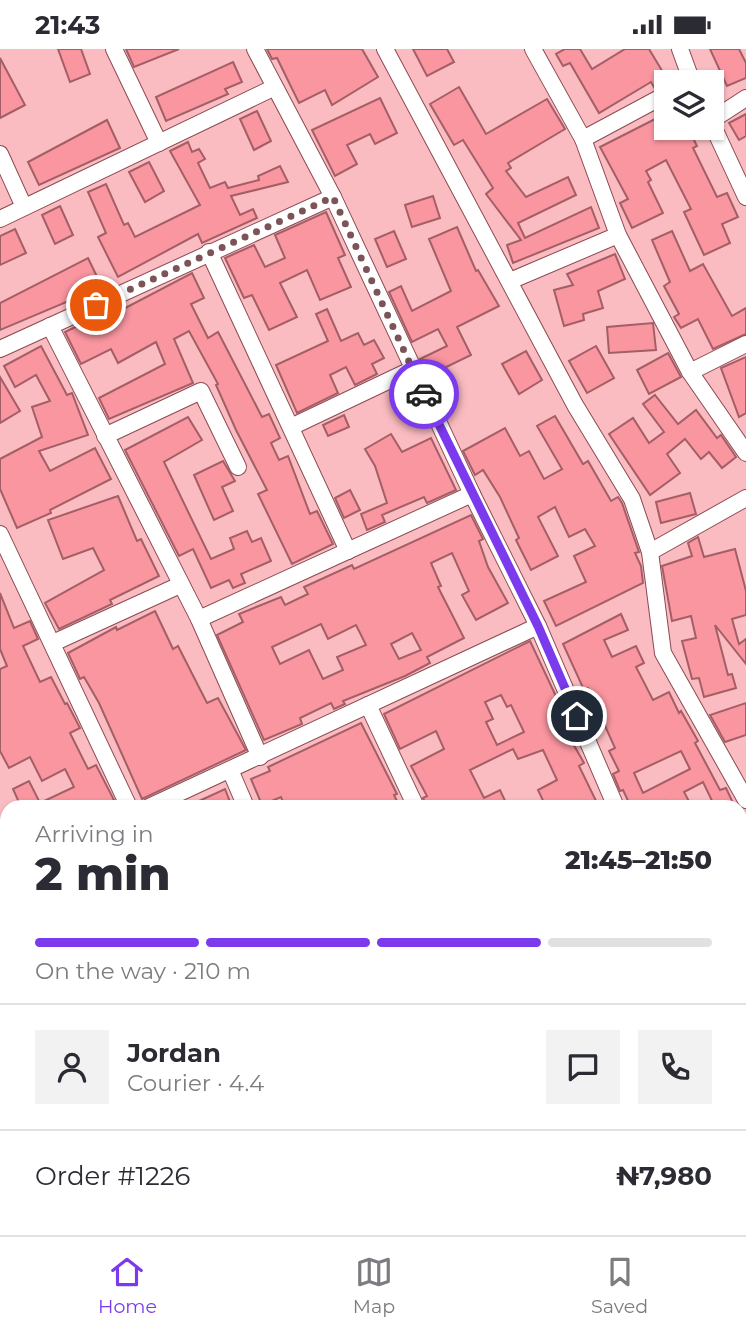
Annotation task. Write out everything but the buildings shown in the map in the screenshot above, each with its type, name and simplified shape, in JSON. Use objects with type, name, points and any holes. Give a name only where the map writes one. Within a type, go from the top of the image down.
[{"type":"street","points":[[114,49],[159,143]]},
{"type":"street","points":[[255,49],[333,197],[472,495],[538,626],[613,800]]},
{"type":"street","points":[[386,49],[575,405],[632,499],[650,552],[663,653],[746,800]]},
{"type":"street","points":[[533,49],[583,139],[618,235],[690,372],[746,453]]},
{"type":"street","points":[[680,49],[686,70]]},
{"type":"street","points":[[0,219],[274,88]]},
{"type":"street","points":[[724,114],[746,98]]},
{"type":"street","points":[[583,139],[654,101]]},
{"type":"street","points":[[720,140],[746,197]]},
{"type":"street","points":[[0,154],[24,207]]},
{"type":"street","points":[[0,349],[333,197]]},
{"type":"street","points":[[510,281],[618,235]]},
{"type":"street","points":[[209,252],[348,551]]},
{"type":"street","points":[[50,326],[199,619],[260,758]]},
{"type":"street","points":[[690,372],[746,344]]},
{"type":"street","points":[[291,427],[413,369]]},
{"type":"street","points":[[106,436],[201,391],[238,467]]},
{"type":"street","points":[[199,619],[472,495]]},
{"type":"street","points":[[650,552],[746,498]]},
{"type":"street","points":[[0,534],[126,800]]},
{"type":"street","points":[[52,643],[180,585]]},
{"type":"street","points":[[165,800],[231,772],[538,626]]},
{"type":"street","points":[[368,705],[413,800]]},
{"type":"street","points":[[231,772],[243,800]]},
{"type":"way so far","points":[[96,305],[333,197],[424,394]]},
{"type":"route","points":[[424,394],[538,626],[577,716]]}]
